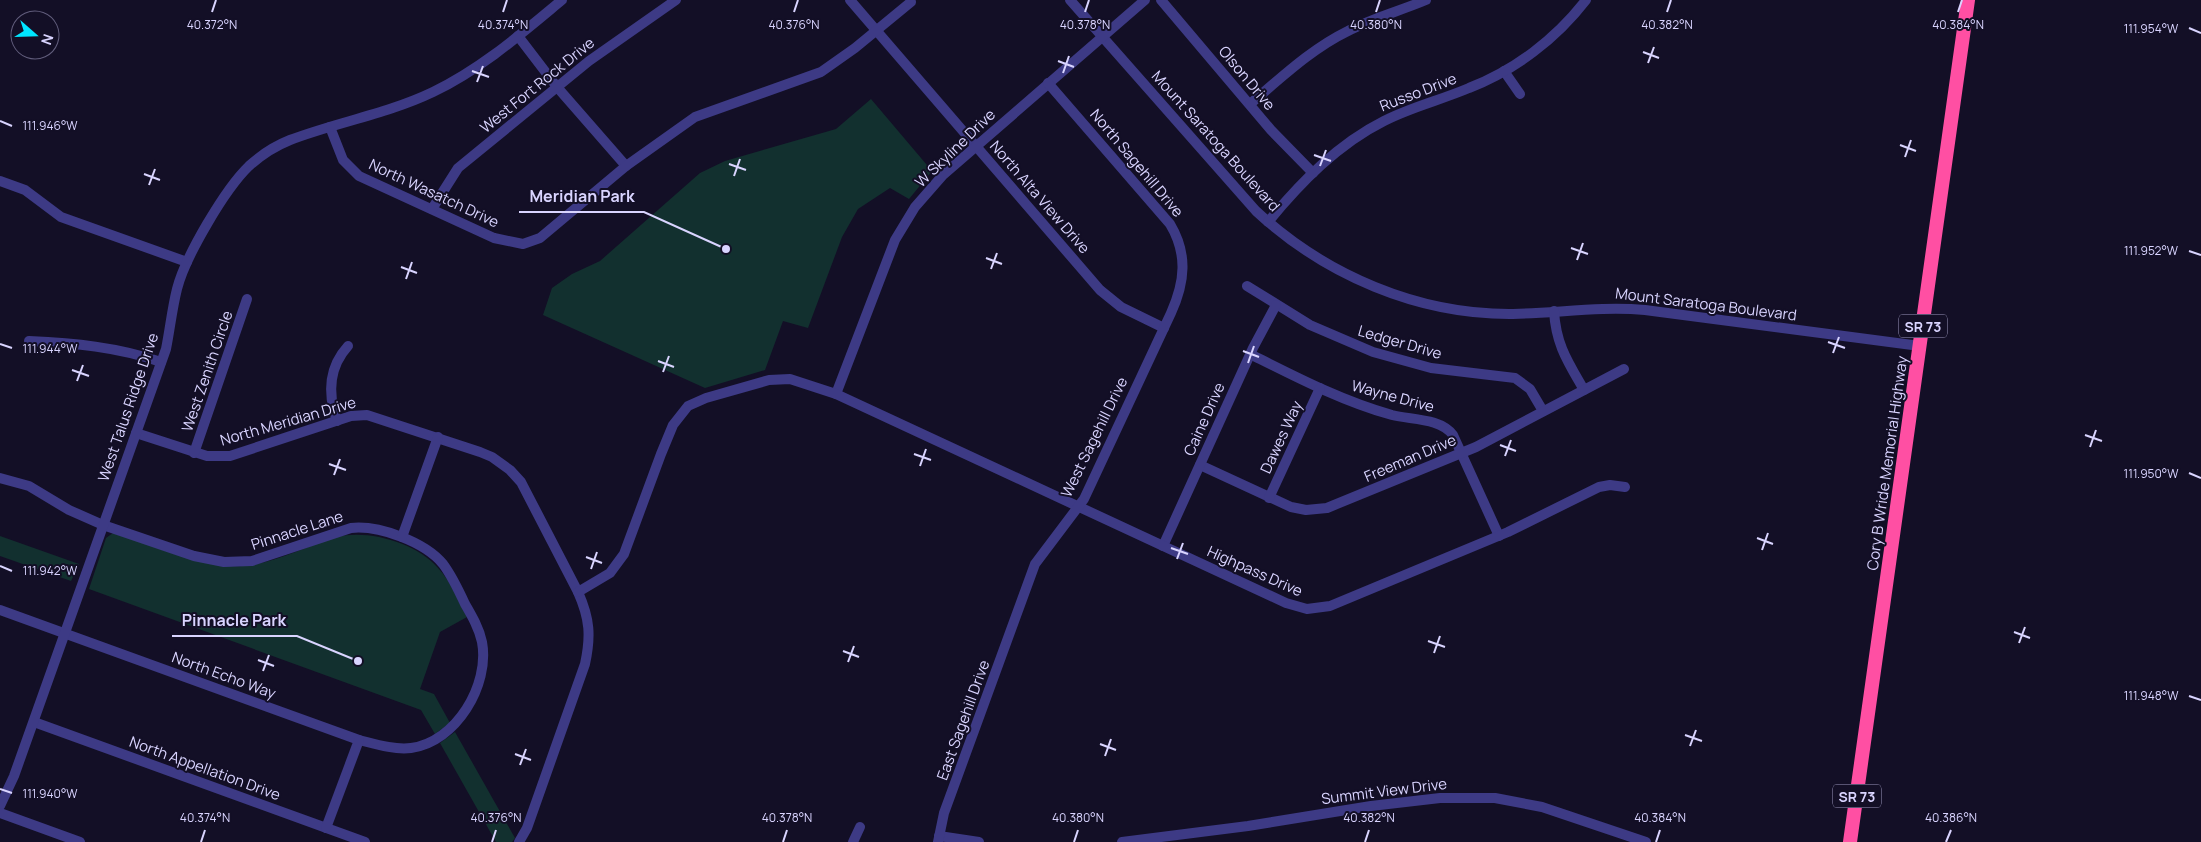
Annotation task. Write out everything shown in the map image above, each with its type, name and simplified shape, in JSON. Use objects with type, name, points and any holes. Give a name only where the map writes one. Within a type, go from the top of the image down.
[{"type":"highway","name":"Cory B Wride Memorial Highway","points":[[1850,842],[1968,0]]},
{"type":"street","name":"West Talus Ridge Drive","points":[[0,806],[14,776],[34,722],[161,362],[170,329],[177,289],[187,262],[229,190],[247,168],[263,154],[282,143],[398,106],[433,92],[483,64],[562,0]]},
{"type":"street","name":"West Fort Rock Drive","points":[[432,209],[458,168],[589,61],[676,0]]},
{"type":"street","name":"North Alta View Drive","points":[[850,0],[1100,290],[1121,307],[1164,328]]},
{"type":"street","name":"Mount Saratoga Boulevard","points":[[1070,0],[1244,200],[1268,222],[1301,247],[1344,272],[1377,288],[1412,300],[1482,313],[1514,314],[1609,308],[1646,310],[1920,346]]},
{"type":"street","name":"W Skyline Drive","points":[[836,394],[895,240],[915,207],[937,182],[976,146],[1145,0]]},
{"type":"street","name":"Olson Drive","points":[[1161,0],[1250,104],[1313,173]]},
{"type":"street","points":[[1250,104],[1303,59],[1331,40],[1374,19],[1426,0]]},
{"type":"street","name":"Russo Drive","points":[[1268,222],[1313,173],[1353,140],[1383,121],[1415,107],[1470,88],[1504,71],[1527,57],[1553,36],[1586,0]]},
{"type":"street","points":[[518,36],[558,87],[626,166],[695,117],[821,72],[911,2]]},
{"type":"street","points":[[1504,71],[1520,94]]},
{"type":"street","name":"North Sagehill Drive","points":[[1048,83],[1131,178],[1176,234],[1183,257],[1183,278],[1179,295],[1164,328]]},
{"type":"street","name":"North Wasatch Drive","points":[[330,127],[343,160],[360,176],[494,238],[523,244],[540,238],[626,166]]},
{"type":"street","points":[[0,181],[25,190],[61,217],[187,262]]},
{"type":"street","name":"Ledger Drive","points":[[1247,286],[1276,305],[1326,333],[1388,357],[1448,371],[1514,378],[1530,389],[1543,411]]},
{"type":"street","name":"West Zenith Circle","points":[[194,453],[247,299]]},
{"type":"street","name":"Caine Drive","points":[[1163,546],[1250,354],[1276,305]]},
{"type":"street","points":[[1554,311],[1558,340],[1584,390]]},
{"type":"street","name":"West Sagehill Drive","points":[[1018,608],[1035,564],[1078,508],[1164,328]]},
{"type":"street","points":[[29,341],[91,346],[139,354],[161,362]]},
{"type":"street","points":[[337,421],[331,404],[330,391],[338,359],[348,346]]},
{"type":"street","name":"Wayne Drive","points":[[1250,354],[1320,388],[1379,411],[1442,426],[1453,435],[1499,536]]},
{"type":"street","name":"Freeman Drive","points":[[1200,465],[1269,498],[1298,509],[1314,510],[1327,508],[1461,453],[1624,369]]},
{"type":"street","name":"Highpass Drive","points":[[578,592],[602,579],[619,562],[624,554],[673,425],[688,406],[706,398],[769,380],[790,379],[836,394],[879,416],[1293,606],[1315,609],[1330,606],[1499,536],[1599,487],[1610,485],[1625,487]]},
{"type":"street","name":"Dawes Way","points":[[1269,498],[1320,388]]},
{"type":"street","name":"North Meridian Drive","points":[[136,433],[194,453],[207,456],[230,456],[351,416],[368,414],[480,452],[510,470],[529,496],[578,592],[590,629],[590,642],[585,664],[527,828],[519,842]]},
{"type":"street","points":[[402,538],[438,438]]},
{"type":"street","name":"Pinnacle Lane","points":[[0,478],[29,486],[69,510],[103,525],[201,558],[224,562],[252,561],[351,528],[365,526],[402,538],[429,550],[444,565],[478,629],[482,642],[483,656],[481,669],[468,706],[450,730],[439,738]]},
{"type":"street","name":"East Sagehill Drive","points":[[938,839],[944,813],[1018,608]]},
{"type":"street","name":"North Echo Way","points":[[0,610],[359,740],[382,746],[411,748],[439,738]]},
{"type":"street","name":"North Appellation Drive","points":[[34,722],[365,842]]},
{"type":"street","points":[[326,828],[359,740]]},
{"type":"street","name":"Summit View Drive","points":[[1122,842],[1248,826],[1371,806],[1440,798],[1495,798],[1542,807],[1623,838],[1646,842]]},
{"type":"street","points":[[0,813],[80,842]]},
{"type":"street","points":[[853,842],[860,827]]},
{"type":"street","points":[[938,839],[979,842]]},
{"type":"green space","points":[[871,99],[932,171],[909,199],[890,188],[858,209],[842,237],[808,328],[783,321],[765,370],[705,388],[543,315],[552,288],[572,274],[600,261],[700,173],[725,161],[836,129]]},
{"type":"green space","points":[[113,533],[195,560],[228,566],[254,565],[266,562],[337,537],[349,535],[363,535],[391,540],[418,551],[443,573],[467,617],[440,632],[420,689],[434,694],[450,723],[435,734],[421,710],[89,589],[106,538]]},
{"type":"green space","points":[[0,536],[79,564],[71,581],[0,556]]},
{"type":"green space","points":[[455,732],[515,838],[512,842],[496,842],[440,743]]},
{"type":"place","name":"Meridian Park","points":[[726,249]]},
{"type":"place","name":"Pinnacle Park","points":[[358,661]]}]
